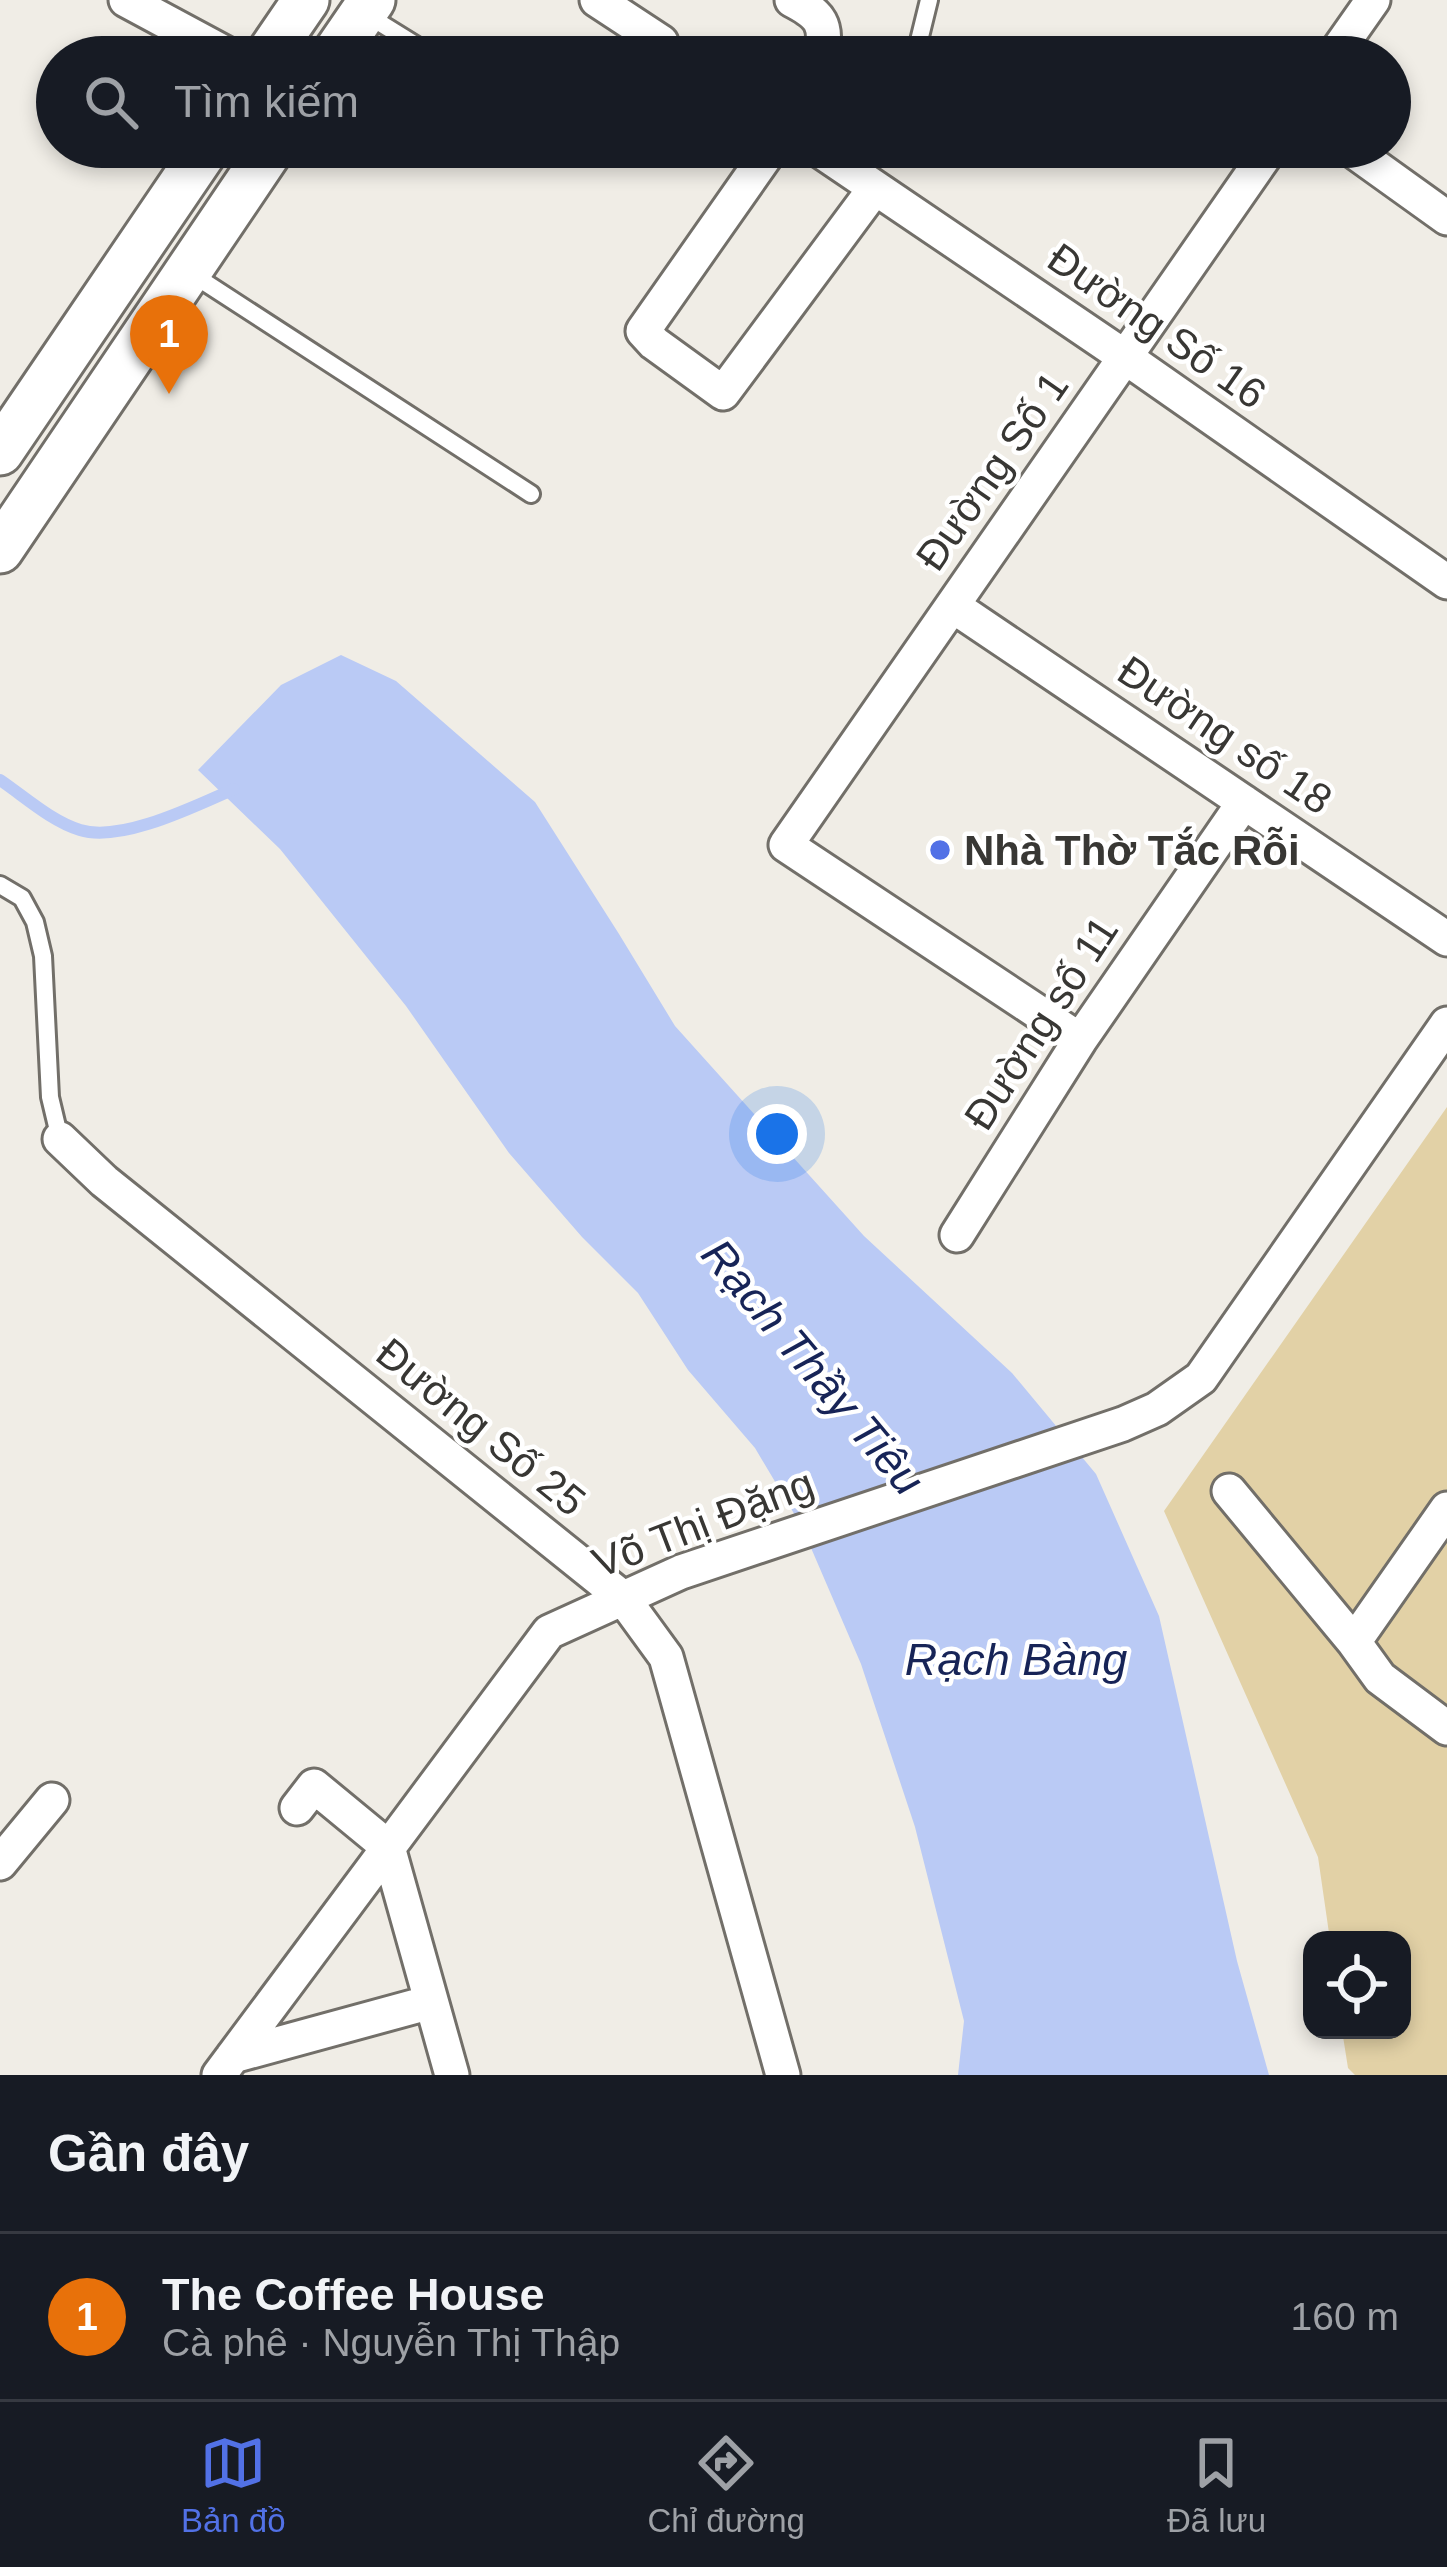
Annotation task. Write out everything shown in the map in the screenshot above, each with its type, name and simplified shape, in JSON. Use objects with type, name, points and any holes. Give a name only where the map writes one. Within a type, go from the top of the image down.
[{"type":"main road","points":[[281,36],[306,0]]},
{"type":"main road","points":[[347,36],[367,6]]},
{"type":"main road","points":[[0,452],[193,168]]},
{"type":"main road","points":[[0,550],[258,168]]},
{"type":"street","points":[[127,0],[193,36]]},
{"type":"street","points":[[597,0],[652,36]]},
{"type":"street","points":[[792,0],[815,12],[825,36]]},
{"type":"street","points":[[1348,36],[1373,0]]},
{"type":"street","points":[[757,168],[643,331],[723,393],[875,188]]},
{"type":"street","name":"Đường Số 16","points":[[846,168],[1447,582]]},
{"type":"street","name":"Đường Số 1","points":[[1080,1040],[786,845],[1256,168]]},
{"type":"street","points":[[1377,168],[1447,218]]},
{"type":"street","name":"Đường số 18","points":[[953,606],[1447,939]]},
{"type":"street","name":"Đường số 11","points":[[957,1235],[1080,1040],[1244,802]]},
{"type":"street","name":"Võ Thị Đặng","points":[[226,2066],[549,1632],[681,1572],[1157,1409],[1202,1378],[1447,1024]]},
{"type":"street","name":"Đường Số 25","points":[[60,1139],[104,1181],[622,1598],[666,1657],[783,2075]]},
{"type":"street","points":[[1229,1491],[1380,1678],[1447,1728]]},
{"type":"street","points":[[1354,1642],[1447,1509]]},
{"type":"street","points":[[297,1808],[314,1786],[388,1847],[452,2075]]},
{"type":"street","points":[[0,1863],[52,1800]]},
{"type":"street","points":[[226,2066],[431,2002]]},
{"type":"lane","points":[[920,36],[928,0]]},
{"type":"lane","points":[[367,6],[407,36]]},
{"type":"lane","points":[[188,272],[531,494]]},
{"type":"lane","points":[[0,885],[22,898],[35,922],[43,956],[50,1097],[60,1139]]},
{"type":"shaded area","points":[[1447,1107],[1447,2075],[1355,2075],[1348,2068],[1343,2039],[1411,2039],[1411,1931],[1329,1931],[1318,1857],[1164,1511]]},
{"type":"water","name":"Rạch Bàng","points":[[341,655],[396,681],[535,802],[675,1026],[864,1236],[1012,1373],[1096,1474],[1159,1616],[1237,1961],[1269,2075],[958,2075],[964,2021],[915,1827],[861,1664],[802,1527],[755,1448],[688,1370],[638,1293],[509,1153],[406,1006],[280,849],[198,770],[281,685]]},
{"type":"waterway","points":[[0,780],[59,821],[97,833],[158,821],[234,789]]},
{"type":"place","name":"The Coffee House","points":[[169,394]]},
{"type":"place","name":"Nhà Thờ Tắc Rỗi","points":[[940,850]]},
{"type":"water label","name":"Rạch Thầy Tiêu","points":[[813,1367]]}]
